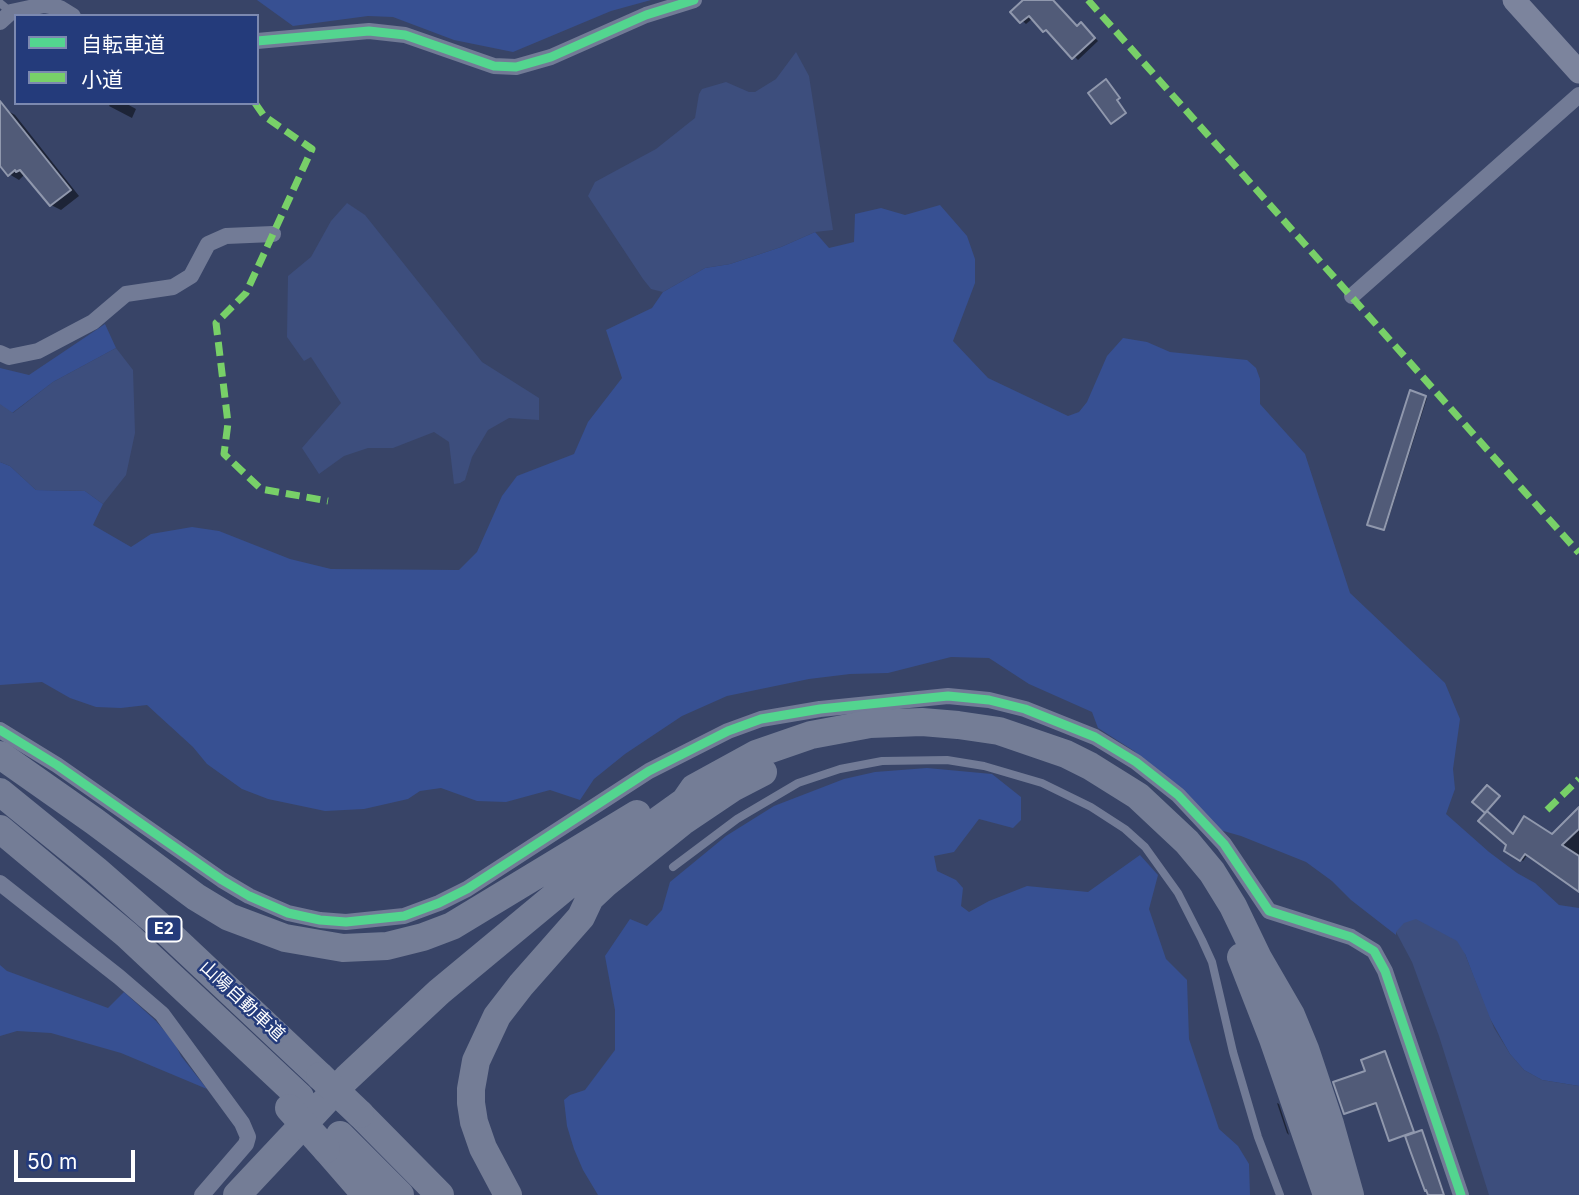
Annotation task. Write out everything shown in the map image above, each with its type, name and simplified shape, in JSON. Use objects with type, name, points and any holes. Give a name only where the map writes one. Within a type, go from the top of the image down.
[{"type":"highway","points":[[0,755],[196,897],[229,917],[285,938],[343,948],[387,946],[452,926],[677,791],[694,788],[756,754],[811,735],[854,726],[922,722],[982,728],[1023,738],[1074,758],[1117,782],[1152,807],[1181,835],[1212,872],[1233,906],[1298,1030],[1330,1124],[1350,1195]]},
{"type":"highway","points":[[508,1195],[486,1157],[474,1122],[471,1089],[476,1061],[488,1032],[504,1006],[581,917],[590,898],[649,847],[704,807],[753,777],[817,751],[882,738],[932,737],[1004,748],[1049,763],[1090,783],[1136,814],[1177,853],[1210,897],[1244,963],[1327,1195]]},
{"type":"highway","points":[[237,1195],[347,1078],[456,977],[568,885],[685,801],[694,788]]},
{"type":"highway","name":"山陽自動車道","points":[[0,792],[169,933],[360,1114],[440,1195]]},
{"type":"highway","name":"山陽自動車道","points":[[0,829],[136,943],[333,1142],[400,1195]]},
{"type":"highway","points":[[0,846],[78,910],[294,1102]]},
{"type":"highway","points":[[256,1195],[358,1088],[448,1003],[551,917],[576,901],[590,898]]},
{"type":"highway","points":[[333,1142],[366,1195]]},
{"type":"main road","points":[[1520,2],[1579,72]]},
{"type":"street","points":[[259,41],[369,31],[405,35],[494,66],[516,67],[551,57],[646,15],[694,0]]},
{"type":"street","points":[[4,12],[44,5],[60,8],[70,14]]},
{"type":"street","points":[[1352,296],[1579,95]]},
{"type":"street","points":[[0,353],[9,357],[38,351],[93,322],[126,294],[173,287],[191,276],[208,244],[226,236],[273,234]]},
{"type":"street","points":[[0,730],[57,765],[248,896],[288,913],[346,922],[404,915],[446,900],[583,815],[621,787],[728,731],[761,719],[810,710],[947,696],[989,700],[1026,709],[1095,737],[1136,762],[1178,795],[1219,839],[1269,911],[1351,937],[1374,951],[1389,984],[1461,1195]]},
{"type":"street","points":[[0,883],[120,977],[162,1014],[242,1123],[248,1137],[246,1144],[202,1195]]},
{"type":"lane","points":[[673,867],[737,819],[798,783],[840,769],[882,761],[947,760],[984,766],[1042,783],[1091,807],[1125,829],[1145,847],[1178,893],[1202,940],[1212,962],[1233,1052],[1258,1137],[1280,1195]]},
{"type":"shaded area","points":[[257,0],[651,0],[611,11],[513,52],[454,40],[393,17],[368,16],[293,26]]},
{"type":"shaded area","points":[[796,52],[809,76],[833,230],[815,232],[730,264],[705,268],[663,292],[651,289],[588,196],[595,182],[656,149],[695,118],[702,89],[726,82],[755,92],[776,79]]},
{"type":"shaded area","points":[[347,203],[365,215],[482,362],[539,398],[539,420],[509,418],[488,430],[472,457],[465,480],[460,483],[454,484],[449,442],[434,432],[393,448],[368,448],[344,456],[319,474],[302,448],[341,403],[311,357],[304,361],[287,337],[288,276],[311,257],[331,221]]},
{"type":"shaded area","points":[[940,205],[967,236],[975,259],[975,283],[953,341],[988,378],[1068,416],[1079,412],[1087,402],[1107,356],[1123,338],[1147,342],[1170,352],[1247,360],[1256,368],[1260,379],[1260,404],[1305,454],[1350,593],[1445,683],[1460,719],[1453,769],[1455,789],[1446,814],[1489,852],[1535,883],[1559,905],[1579,908],[1579,1086],[1542,1080],[1524,1070],[1510,1054],[1488,1015],[1465,954],[1396,932],[1396,935],[1306,862],[1220,830],[1134,751],[1098,728],[1092,712],[1029,684],[989,658],[951,657],[888,673],[809,679],[727,696],[682,716],[625,754],[594,779],[580,800],[550,790],[506,802],[477,801],[441,788],[420,791],[408,799],[364,809],[325,811],[268,799],[242,789],[207,764],[193,747],[147,705],[96,707],[70,698],[42,682],[0,685],[0,462],[10,466],[36,490],[85,491],[103,504],[93,525],[131,547],[151,534],[192,527],[219,531],[290,559],[331,569],[459,570],[477,552],[502,496],[517,476],[574,454],[588,422],[622,378],[606,330],[652,308],[663,292],[705,268],[730,264],[815,232],[829,248],[854,242],[855,214],[881,208],[905,215]]},
{"type":"shaded area","points":[[105,324],[116,348],[53,382],[12,413],[0,405],[0,368],[29,375]]},
{"type":"shaded area","points":[[116,348],[133,370],[135,433],[126,475],[103,504],[85,491],[36,490],[10,466],[0,462],[0,404],[13,413],[53,382]]},
{"type":"shaded area","points":[[927,768],[992,774],[1021,797],[1021,820],[1013,828],[979,819],[954,852],[934,856],[937,871],[956,880],[963,888],[961,906],[969,912],[1027,886],[1088,892],[1140,855],[1158,875],[1149,909],[1166,959],[1187,980],[1189,1039],[1219,1129],[1238,1146],[1249,1164],[1250,1195],[598,1195],[574,1149],[567,1126],[564,1100],[585,1090],[615,1050],[615,1010],[605,956],[630,919],[647,926],[662,910],[670,882],[726,836],[774,806],[844,779],[875,772]]},
{"type":"shaded area","points":[[1416,919],[1457,941],[1465,954],[1494,1028],[1524,1070],[1542,1080],[1579,1086],[1579,1195],[1489,1195],[1439,1036],[1412,962],[1396,932],[1404,923]]},
{"type":"shaded area","points":[[0,965],[7,971],[108,1008],[124,992],[156,1021],[174,1042],[181,1056],[207,1089],[121,1053],[51,1033],[17,1031],[0,1036]]},
{"type":"building","points":[[1023,0],[1053,0],[1077,26],[1081,22],[1095,38],[1072,59],[1046,30],[1043,32],[1029,16],[1020,23],[1010,12]]},
{"type":"building","points":[[1106,79],[1120,98],[1117,100],[1126,113],[1111,124],[1088,93]]},
{"type":"building","points":[[0,101],[71,190],[50,206],[20,170],[15,170],[8,176],[0,166]]},
{"type":"building","points":[[1410,390],[1426,396],[1384,530],[1367,525]]},
{"type":"building","points":[[1487,785],[1500,796],[1485,813],[1472,802]]},
{"type":"building","points":[[1579,807],[1579,829],[1562,845],[1579,856],[1579,892],[1525,854],[1520,861],[1504,851],[1506,845],[1478,821],[1487,811],[1513,834],[1524,816],[1552,834]]},
{"type":"building","points":[[1385,1051],[1414,1132],[1389,1141],[1376,1103],[1344,1114],[1333,1082],[1365,1071],[1361,1060]]},
{"type":"building","points":[[1422,1130],[1444,1195],[1428,1195],[1425,1191],[1405,1136]]},
{"type":"marked path","points":[[1088,0],[1579,553]]},
{"type":"marked path","points":[[256,105],[264,116],[312,149],[246,293],[216,323],[228,423],[224,454],[261,489],[328,501]]},
{"type":"marked path","points":[[1547,810],[1579,779]]},
{"type":"cycle path","points":[[259,41],[369,31],[405,35],[494,66],[516,67],[551,57],[646,15],[694,0]]},
{"type":"cycle path","points":[[0,730],[57,765],[249,896],[288,913],[346,922],[404,916],[439,903],[467,889],[649,771],[728,731],[761,719],[820,709],[948,696],[989,700],[1025,709],[1095,737],[1136,762],[1178,795],[1224,844],[1269,911],[1351,937],[1374,951],[1385,971],[1461,1195]]}]
